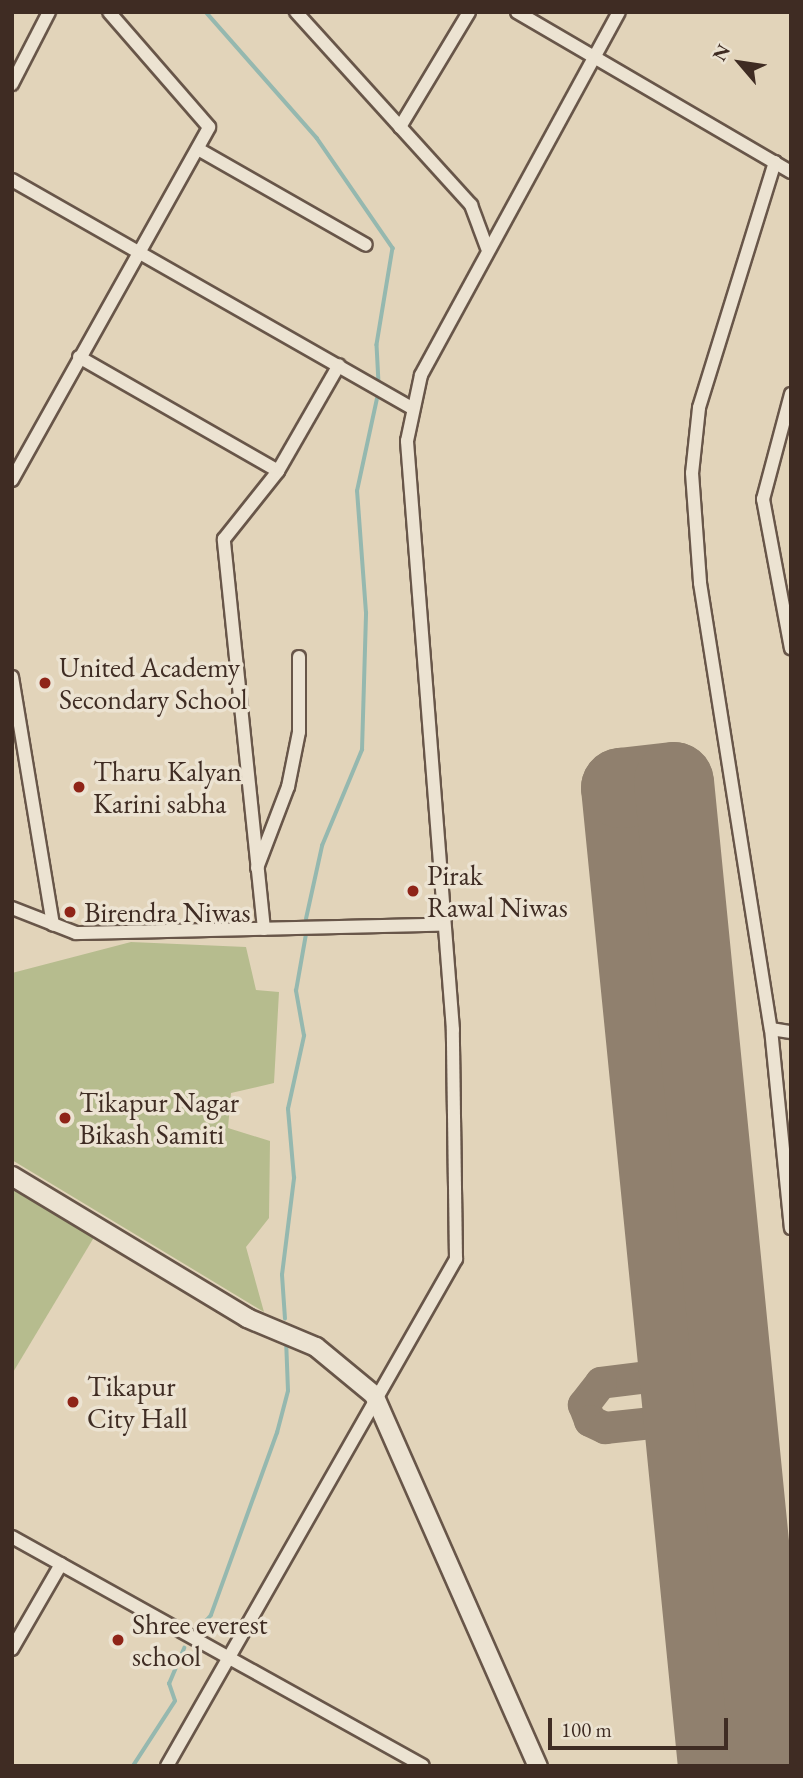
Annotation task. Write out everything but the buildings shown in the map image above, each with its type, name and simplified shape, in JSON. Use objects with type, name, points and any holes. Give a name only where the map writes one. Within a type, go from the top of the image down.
[{"type":"street","points":[[12,84],[49,12]]},
{"type":"street","points":[[12,480],[209,127],[109,12]]},
{"type":"street","points":[[296,12],[471,205],[487,248]]},
{"type":"street","points":[[400,128],[469,12]]},
{"type":"street","points":[[517,12],[791,172]]},
{"type":"street","points":[[167,1766],[231,1663],[374,1395],[456,1259],[453,1030],[441,925],[407,441],[421,375],[592,55],[619,12]]},
{"type":"street","points":[[198,149],[366,245]]},
{"type":"street","points":[[775,162],[699,408],[692,473],[700,583],[771,1029],[791,1228]]},
{"type":"street","points":[[12,180],[412,408]]},
{"type":"street","points":[[79,357],[278,471]]},
{"type":"street","points":[[264,929],[224,539],[278,471],[339,365]]},
{"type":"street","points":[[791,394],[763,499],[791,648]]},
{"type":"street","points":[[257,868],[288,787],[299,732],[299,657]]},
{"type":"street","points":[[12,677],[53,925]]},
{"type":"street","points":[[12,750],[26,757]]},
{"type":"street","points":[[12,908],[76,933],[441,925]]},
{"type":"street","points":[[771,1029],[791,1032]]},
{"type":"street","points":[[12,1176],[267,1326],[332,1358],[374,1395],[538,1766]]},
{"type":"street","points":[[12,1536],[231,1663],[420,1765]]},
{"type":"street","points":[[12,1649],[61,1564]]},
{"type":"green space","points":[[131,942],[246,947],[256,990],[279,992],[274,1083],[231,1093],[228,1128],[270,1141],[269,1218],[246,1247],[264,1312],[12,1160],[12,973]]},
{"type":"green space","points":[[12,1182],[96,1234],[12,1374]]},
{"type":"waterway","points":[[206,12],[317,138],[393,248],[377,345],[379,380]]},
{"type":"waterway","points":[[306,919],[322,846],[362,750],[366,613],[357,491],[378,394]]},
{"type":"waterway","points":[[285,1319],[282,1275],[294,1178],[288,1109],[304,1036],[296,991],[306,934]]},
{"type":"waterway","points":[[199,1629],[211,1615],[277,1433],[288,1391],[286,1339]]},
{"type":"waterway","points":[[133,1766],[175,1701],[169,1684],[184,1648]]},
{"type":"taxiway","points":[[705,1370],[601,1383],[584,1405],[590,1421],[605,1428],[710,1417]]},
{"type":"runway","points":[[718,1766],[621,788],[674,782],[771,1766]]},
{"type":"place","name":"United Academy Secondary School","points":[[45,683]]},
{"type":"place","name":"Tharu Kalyan Karini sabha","points":[[79,787]]},
{"type":"place","name":"Pirak Rawal Niwas","points":[[413,891]]},
{"type":"place","name":"Birendra Niwas","points":[[70,912]]},
{"type":"place","name":"Tikapur Nagar Bikash Samiti","points":[[65,1118]]},
{"type":"place","name":"Tikapur City Hall","points":[[73,1402]]},
{"type":"place","name":"Shree everest school","points":[[118,1640]]}]
